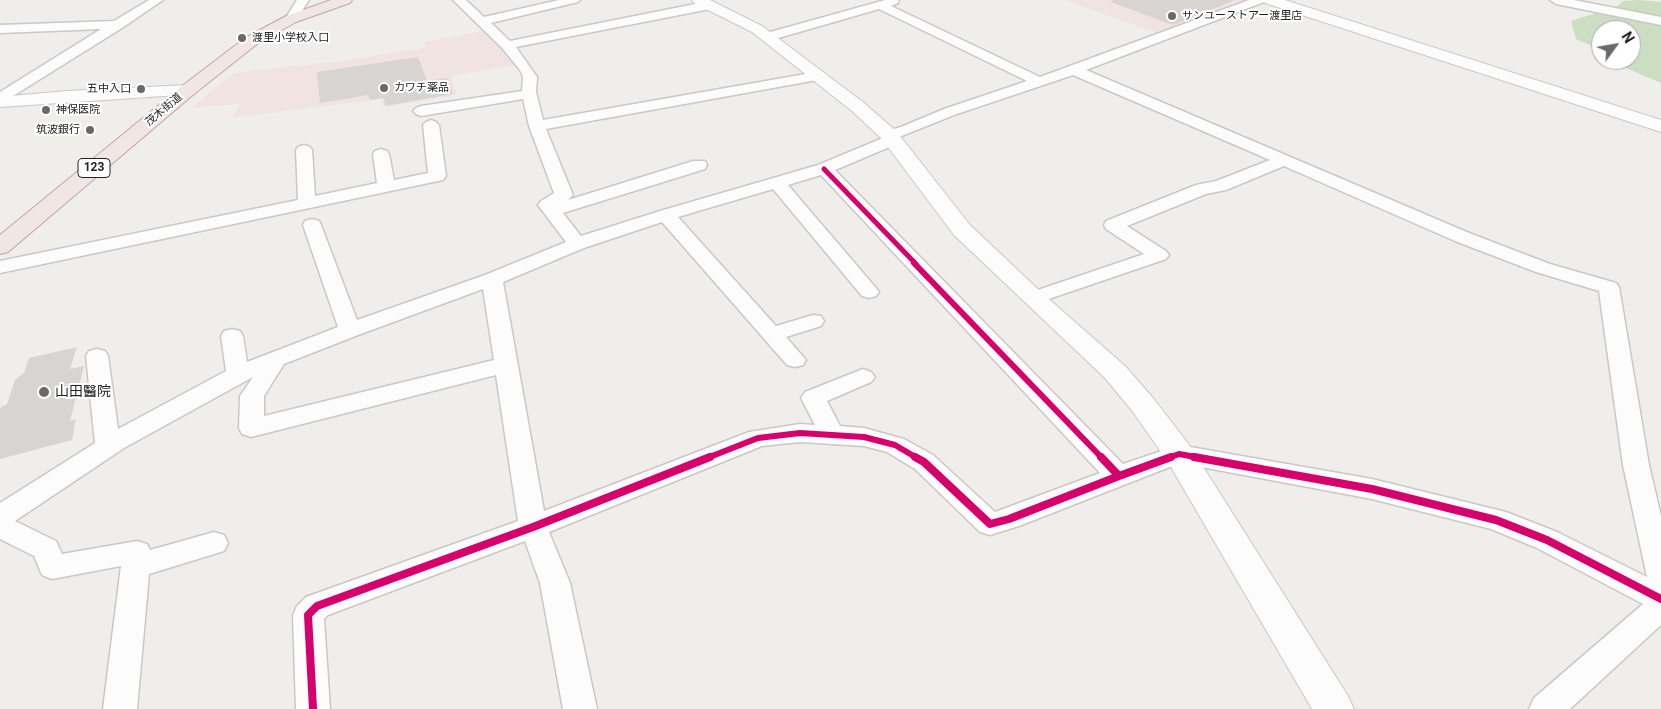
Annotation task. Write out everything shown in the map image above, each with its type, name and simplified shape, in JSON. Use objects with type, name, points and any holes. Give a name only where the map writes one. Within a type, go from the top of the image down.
[{"type":"highway","name":"茂木街道","points":[[0,247],[188,90],[251,41],[291,19],[345,0]]},
{"type":"street","points":[[0,100],[157,0]]},
{"type":"street","points":[[291,19],[303,0]]},
{"type":"street","points":[[459,0],[484,21],[507,45],[530,77],[530,94],[537,126],[564,195],[547,205],[577,244]]},
{"type":"street","points":[[484,21],[574,0]]},
{"type":"street","points":[[768,37],[900,0]]},
{"type":"street","points":[[0,517],[108,447],[238,374],[350,330],[492,279],[577,244],[666,215],[824,169],[949,112],[1074,70],[1260,0]]},
{"type":"street","points":[[1270,0],[1661,126]]},
{"type":"street","points":[[1556,0],[1661,21]]},
{"type":"street","points":[[507,45],[704,2],[745,22],[768,37],[858,107],[891,138],[962,230],[1033,298],[1115,372],[1143,405],[1179,454],[1334,709]]},
{"type":"street","points":[[880,5],[1040,82]]},
{"type":"street","points":[[0,29],[119,25]]},
{"type":"street","points":[[1074,70],[1283,161],[1542,268],[1609,287],[1636,464],[1661,577]]},
{"type":"street","points":[[537,126],[818,76]]},
{"type":"street","points":[[0,100],[188,90]]},
{"type":"street","points":[[0,267],[437,176],[426,118],[530,94]]},
{"type":"street","points":[[304,150],[307,203]]},
{"type":"street","points":[[382,154],[386,187]]},
{"type":"street","points":[[1033,298],[1159,255],[1113,225],[1202,189],[1220,186],[1283,161]]},
{"type":"street","points":[[551,211],[699,165]]},
{"type":"street","points":[[824,169],[1119,476]]},
{"type":"street","points":[[776,182],[869,292]]},
{"type":"street","points":[[666,215],[795,360]]},
{"type":"street","points":[[312,226],[350,330]]},
{"type":"street","points":[[492,279],[505,365],[534,527],[555,582],[580,709]]},
{"type":"street","points":[[772,334],[813,321]]},
{"type":"street","points":[[232,336],[238,374]]},
{"type":"street","points":[[97,356],[108,447]]},
{"type":"street","points":[[276,359],[252,396],[251,428],[505,365]]},
{"type":"street","points":[[832,434],[812,398],[863,377]]},
{"type":"street","points":[[313,709],[308,615],[317,606],[534,527],[758,438],[800,433],[864,438],[895,445],[924,462],[990,524],[1009,519],[1179,454],[1372,489],[1496,520],[1547,540],[1661,599]]},
{"type":"street","points":[[0,526],[46,549],[52,567],[137,552],[137,566],[120,709]]},
{"type":"street","points":[[137,566],[214,543]]},
{"type":"street","points":[[1546,709],[1661,606]]},
{"type":"shaded area","points":[[1065,0],[1248,0],[1156,33]]},
{"type":"shaded area","points":[[484,31],[492,39],[498,40],[520,64],[451,76],[457,95],[383,107],[381,99],[231,118],[240,104],[192,108],[233,73],[349,60],[427,47],[424,42]]},
{"type":"green space","points":[[1623,1],[1661,2],[1661,83],[1631,70],[1641,70],[1641,20],[1591,20],[1591,46],[1576,39],[1571,21],[1618,6]]},
{"type":"building","name":"サンユーストアー渡里店","points":[[1112,0],[1233,1],[1173,25],[1111,2]]},
{"type":"building","name":"カワチ薬品","points":[[418,57],[427,81],[447,78],[453,94],[385,106],[384,98],[370,100],[368,95],[320,103],[317,72]]},
{"type":"building","name":"山田醫院","points":[[77,347],[70,369],[84,366],[70,421],[76,419],[72,440],[0,459],[0,408],[7,404],[15,380],[24,373],[29,358]]},
{"type":"cycle path","points":[[824,169],[1119,476],[1179,454],[1372,489],[1496,520],[1547,540],[1661,599]]},
{"type":"cycle path","points":[[313,709],[308,615],[317,606],[533,527],[758,438],[800,433],[832,434],[864,437],[895,445],[924,462],[990,524],[1009,519],[1119,476]]},
{"type":"place","name":"サンユーストアー渡里店","points":[[1172,16]]},
{"type":"place","name":"渡里小学校入口","points":[[242,38]]},
{"type":"place","name":"カワチ薬品","points":[[384,88]]},
{"type":"place","name":"五中入口","points":[[141,89]]},
{"type":"place","name":"神保医院","points":[[46,110]]},
{"type":"place","name":"筑波銀行","points":[[90,130]]},
{"type":"place","name":"山田醫院","points":[[44,392]]}]
